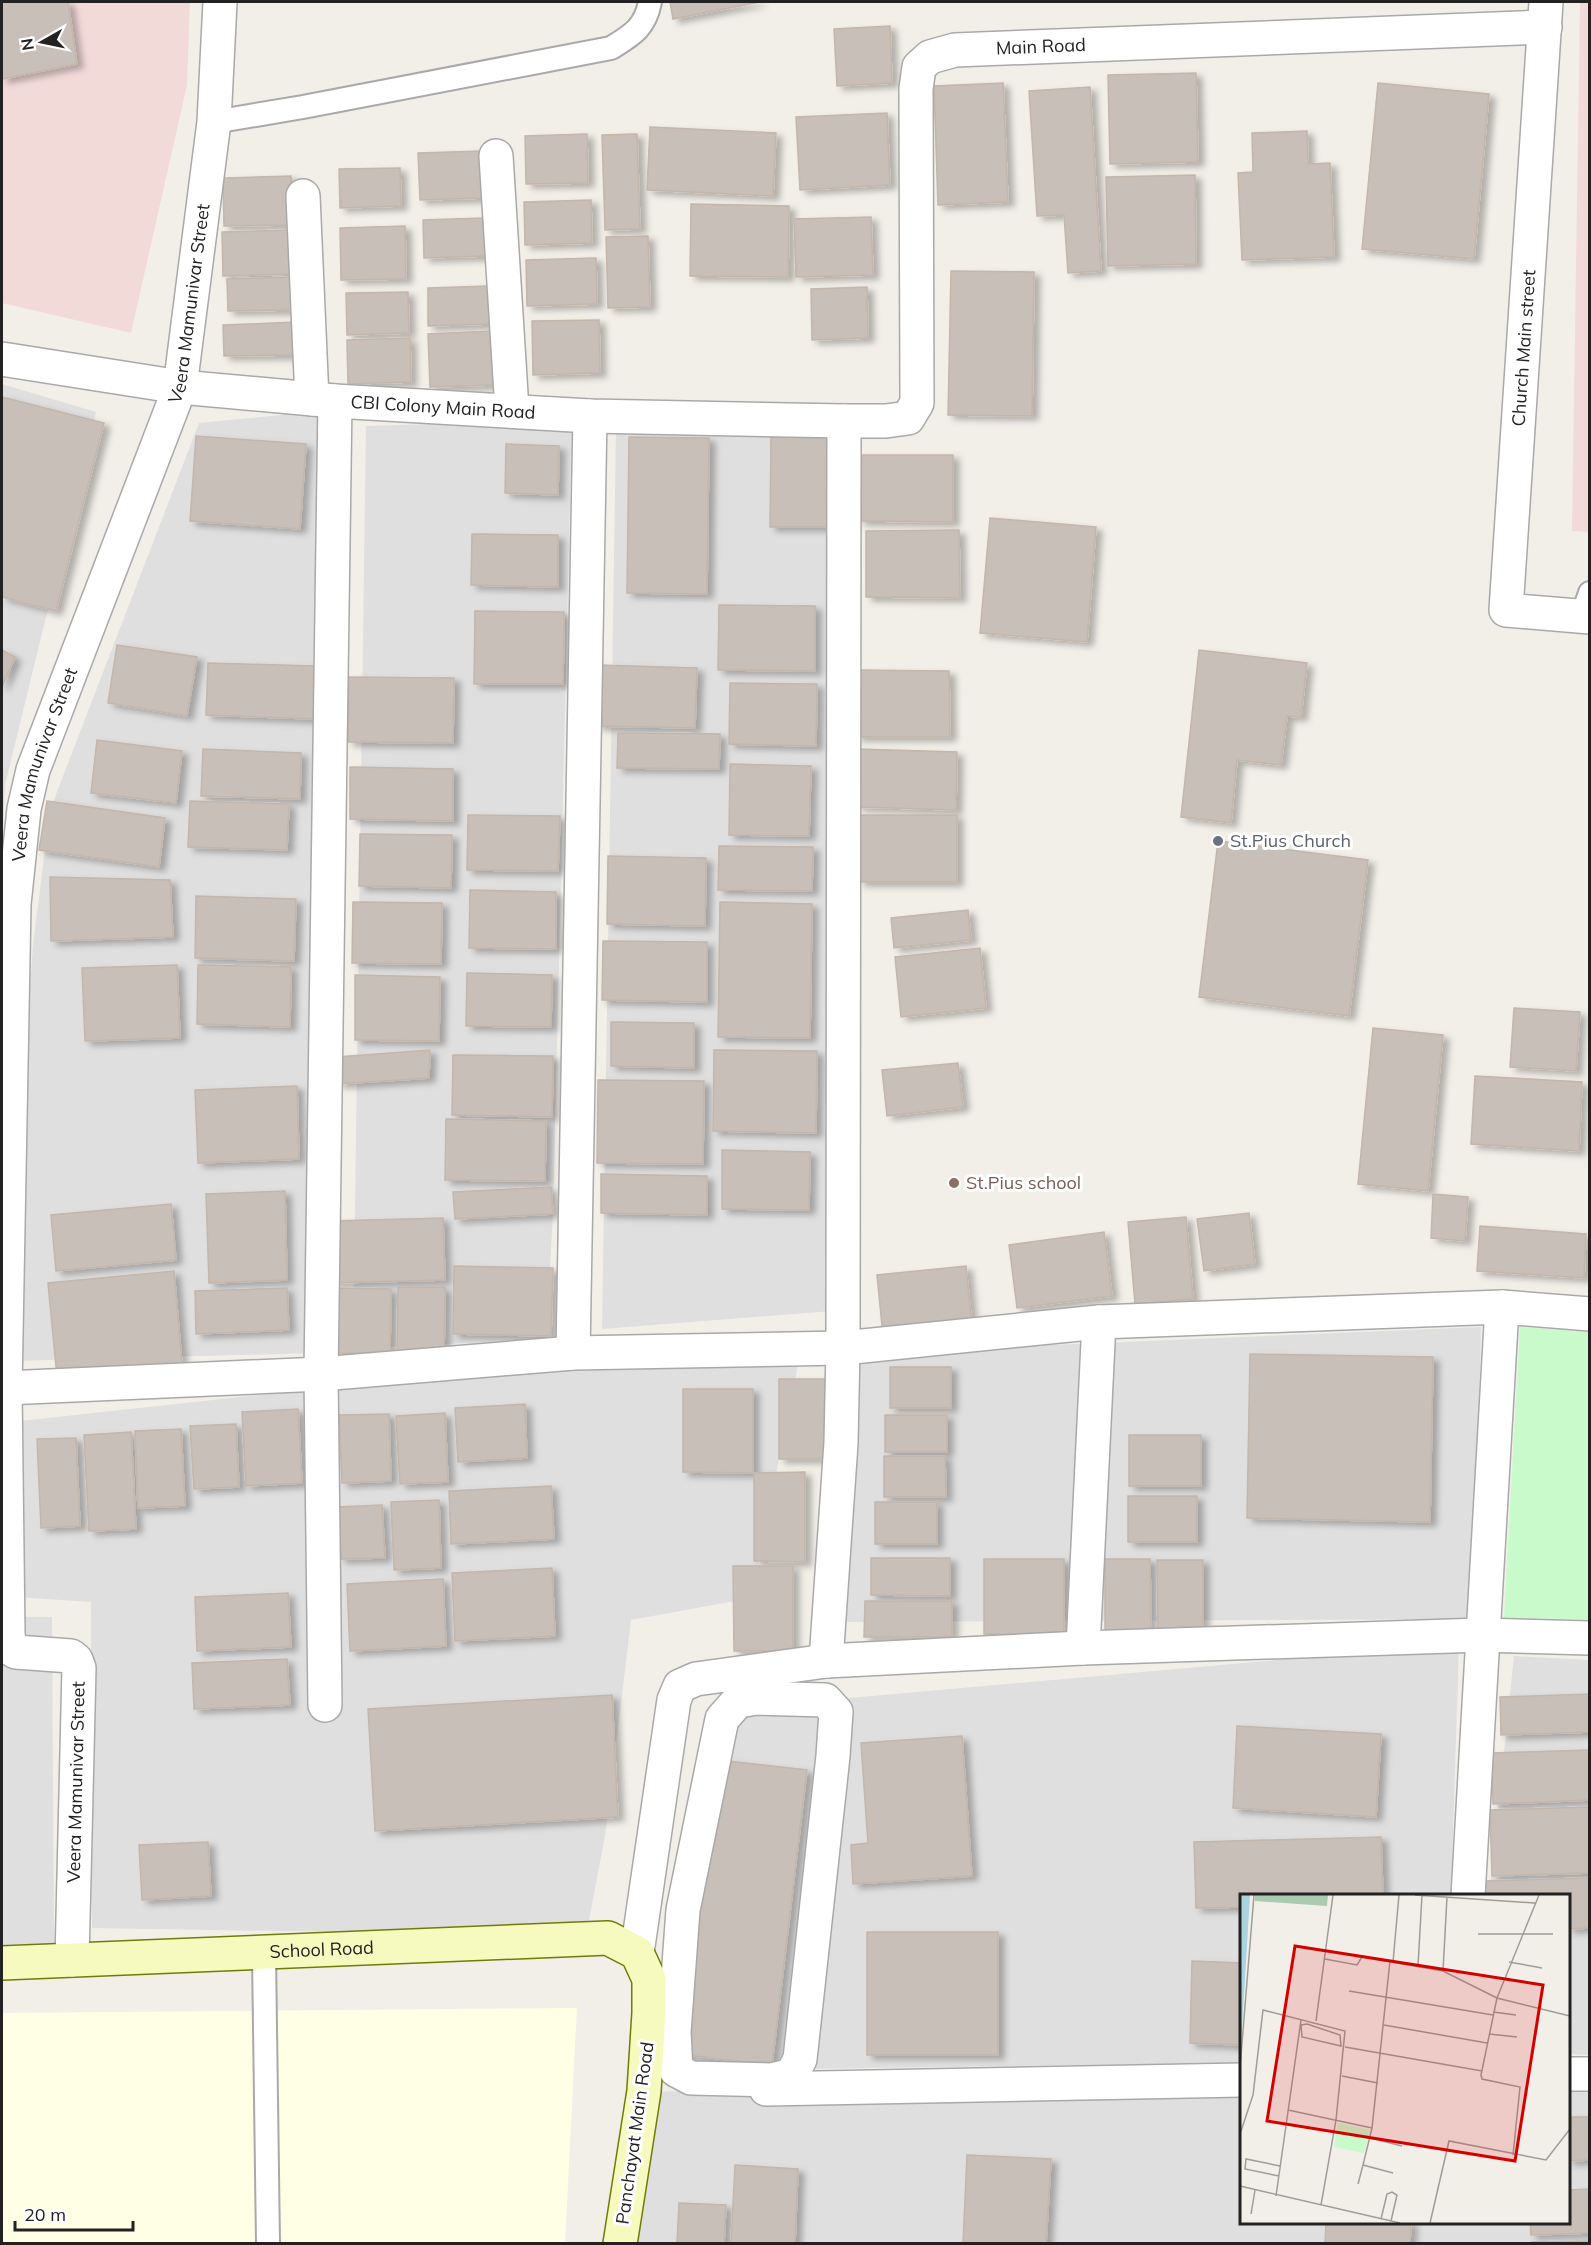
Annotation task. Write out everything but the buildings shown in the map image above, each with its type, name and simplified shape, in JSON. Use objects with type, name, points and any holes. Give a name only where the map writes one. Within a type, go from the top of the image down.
[{"type":"street","name":"Veera Mamunivar Street","points":[[72,1960],[79,1668],[76,1660],[71,1656],[22,1654],[10,1648],[8,1642],[4,1355],[8,904],[33,770],[180,387],[214,122],[220,2]]},
{"type":"street","name":"Main Road","points":[[886,421],[908,418],[917,403],[916,89],[919,67],[930,57],[955,50],[1546,14]]},
{"type":"street","name":"Church Main street","points":[[1546,14],[1506,610],[1587,609]]},
{"type":"street","points":[[496,156],[512,410]]},
{"type":"street","points":[[303,196],[324,400],[321,1374],[325,1705]]},
{"type":"street","name":"CBI Colony Main Road","points":[[2,359],[180,387],[324,400],[590,416],[886,421]]},
{"type":"street","points":[[573,1353],[590,416]]},
{"type":"street","points":[[826,1661],[841,1443],[843,1348],[844,421]]},
{"type":"street","points":[[5,1388],[321,1374],[573,1353],[843,1348],[1099,1322],[1502,1307],[1590,1314]]},
{"type":"street","points":[[1468,1894],[1481,1635],[1502,1307]]},
{"type":"street","points":[[1083,1648],[1099,1322]]},
{"type":"street","points":[[683,1924],[640,1930],[674,1700],[680,1686],[696,1679],[826,1661],[1083,1648],[1481,1635],[1590,1638]]},
{"type":"street","points":[[757,1698],[825,1700],[836,1712],[833,1756],[800,2059],[792,2075],[772,2080],[692,2078],[676,2070],[674,2032],[683,1924],[722,1719],[738,1701],[757,1698]]},
{"type":"street","name":"School Road","points":[[2,1964],[609,1938],[640,1930]]},
{"type":"street","name":"Panchayat Main Road","points":[[620,2244],[644,2091],[649,2013],[649,1979],[640,1930]]},
{"type":"street","points":[[1570,2074],[1590,2074]]},
{"type":"street","points":[[644,2091],[1240,2080]]},
{"type":"lane","points":[[214,122],[610,48],[636,33],[648,14],[650,2]]},
{"type":"lane","points":[[264,1954],[268,2244]]},
{"type":"shaded area","points":[[2,2],[190,2],[187,85],[131,333],[2,303]]},
{"type":"shaded area","points":[[1580,2],[1590,2],[1589,532],[1572,531]]},
{"type":"shaded area","points":[[2,384],[96,412],[5,785],[2,846]]},
{"type":"shaded area","points":[[322,411],[318,1353],[12,1361],[17,1183],[33,945],[50,810],[199,423]]},
{"type":"shaded area","points":[[572,420],[553,1214],[546,1339],[353,1349],[366,426]]},
{"type":"shaded area","points":[[616,430],[825,434],[832,1311],[602,1329]]},
{"type":"shaded area","points":[[1481,1327],[1474,1619],[839,1622],[858,1353]]},
{"type":"shaded area","points":[[801,1350],[751,1598],[631,1620],[605,1836],[586,1936],[92,1928],[91,1602],[2,1596],[2,1423],[544,1364]]},
{"type":"shaded area","points":[[2,1617],[52,1617],[54,1943],[2,1945]]},
{"type":"shaded area","points":[[1459,1644],[1451,1894],[1240,1894],[1240,2063],[657,2071],[714,1710]]},
{"type":"shaded area","points":[[1514,1656],[1589,1660],[1589,2055],[1570,2054],[1570,1894],[1489,1894]]},
{"type":"shaded area","points":[[577,2008],[565,2243],[2,2243],[2,2013]]},
{"type":"shaded area","points":[[1570,2075],[1589,2075],[1589,2243],[632,2244],[637,2092],[1240,2080],[1240,2224],[1570,2224]]},
{"type":"green space","points":[[1520,1327],[1589,1332],[1589,1619],[1504,1618]]},
{"type":"place","name":"St.Pius Church","points":[[1218,841]]},
{"type":"place","name":"St.Pius school","points":[[954,1183]]}]
